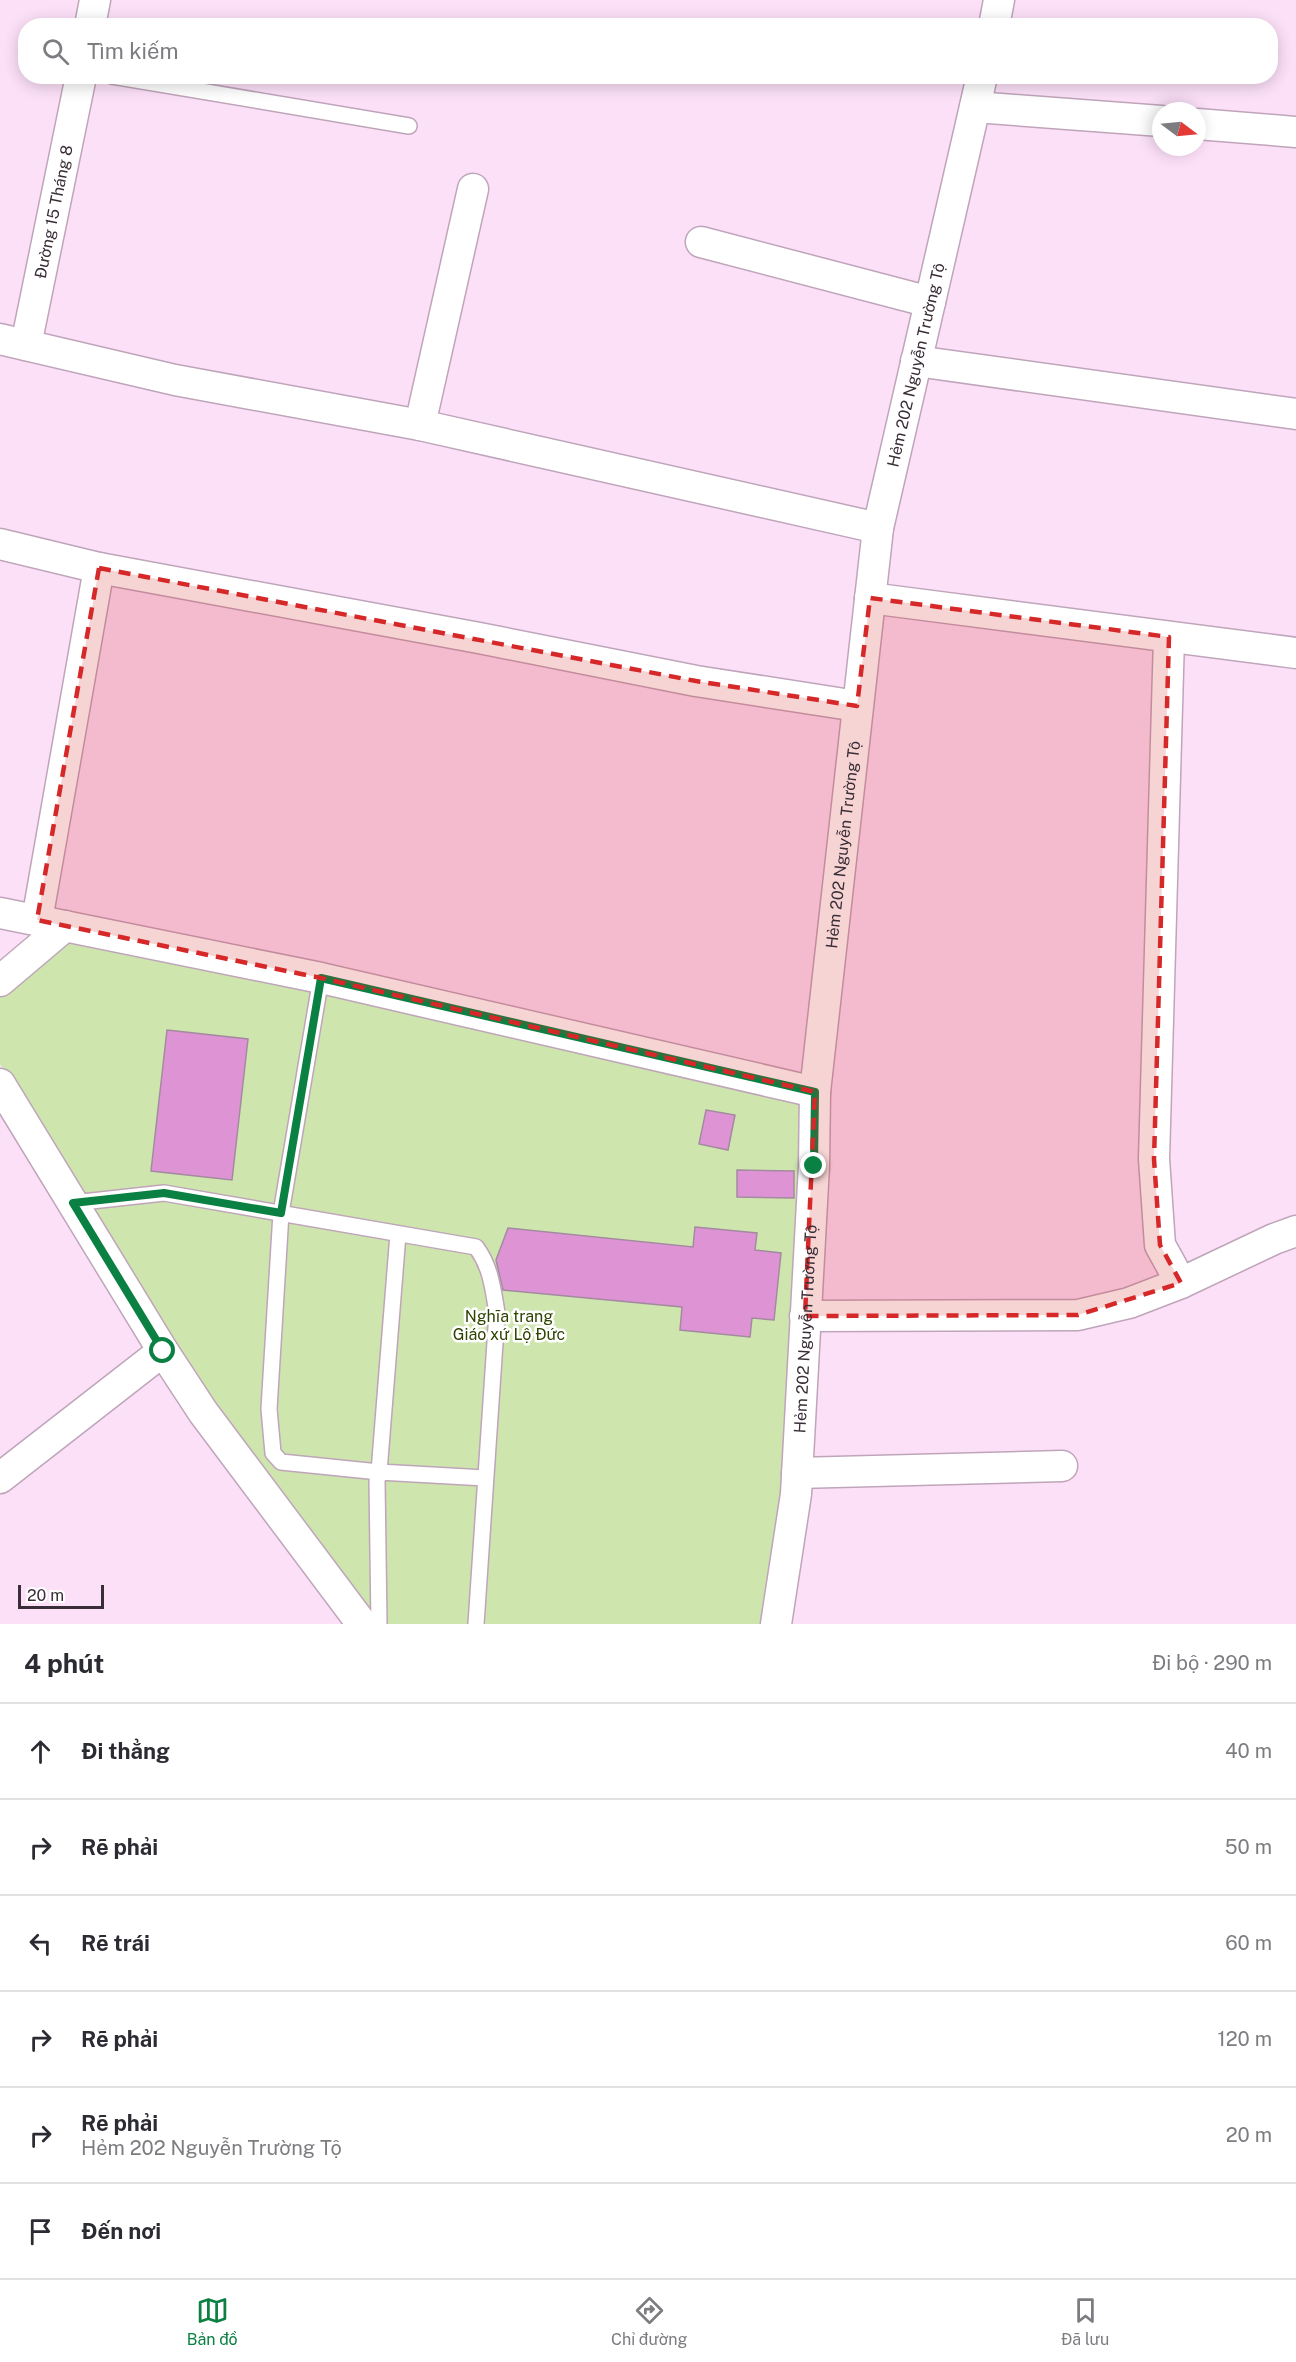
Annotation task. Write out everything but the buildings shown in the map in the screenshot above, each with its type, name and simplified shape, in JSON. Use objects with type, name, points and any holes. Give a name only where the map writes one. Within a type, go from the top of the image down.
[{"type":"street","points":[[91,18],[94,0]]},
{"type":"street","points":[[996,18],[999,0]]},
{"type":"street","name":"Đường 15 Tháng 8","points":[[13,342],[79,84]]},
{"type":"street","name":"Hẻm 202 Nguyễn Trường Tộ","points":[[776,1624],[796,1494],[814,1166],[815,1092],[878,528],[980,84]]},
{"type":"street","points":[[975,107],[1152,120]]},
{"type":"street","points":[[1206,125],[1296,132]]},
{"type":"street","points":[[420,425],[474,189]]},
{"type":"street","points":[[701,242],[930,302]]},
{"type":"street","points":[[13,342],[175,380],[420,425],[878,528]]},
{"type":"street","points":[[916,361],[1296,414]]},
{"type":"street","points":[[0,544],[99,568],[479,638],[696,681],[858,706]]},
{"type":"street","points":[[0,981],[51,923],[99,568]]},
{"type":"street","points":[[870,598],[1296,653]]},
{"type":"street","points":[[1169,637],[1154,1159],[1160,1245],[1181,1283]]},
{"type":"street","points":[[0,913],[321,978],[815,1092]]},
{"type":"street","points":[[0,1084],[163,1351],[203,1412],[362,1624]]},
{"type":"street","points":[[805,1316],[1078,1316],[1129,1303],[1181,1283],[1296,1231]]},
{"type":"street","points":[[0,1478],[163,1351]]},
{"type":"street","points":[[797,1473],[1062,1466]]},
{"type":"lane","points":[[160,84],[409,126]]},
{"type":"lane","points":[[321,978],[281,1213],[269,1409],[273,1453],[281,1462],[379,1472],[485,1478]]},
{"type":"lane","points":[[73,1203],[164,1193],[476,1248],[487,1267],[496,1313],[477,1624]]},
{"type":"lane","points":[[379,1624],[376,1481],[379,1472],[398,1234]]},
{"type":"highlighted area","points":[[99,568],[696,681],[857,706],[870,598],[1169,637],[1154,1159],[1160,1245],[1181,1283],[1078,1315],[805,1316],[815,1092],[321,978],[37,920]]},
{"type":"green space","name":"Nghĩa trang Giáo xứ Lộ Đức","points":[[69,937],[805,1101],[786,1492],[766,1624],[375,1624],[171,1345],[0,1064],[0,994]]},
{"type":"route","points":[[163,1351],[73,1203],[164,1193],[281,1213],[321,978],[815,1092],[814,1166]]}]
